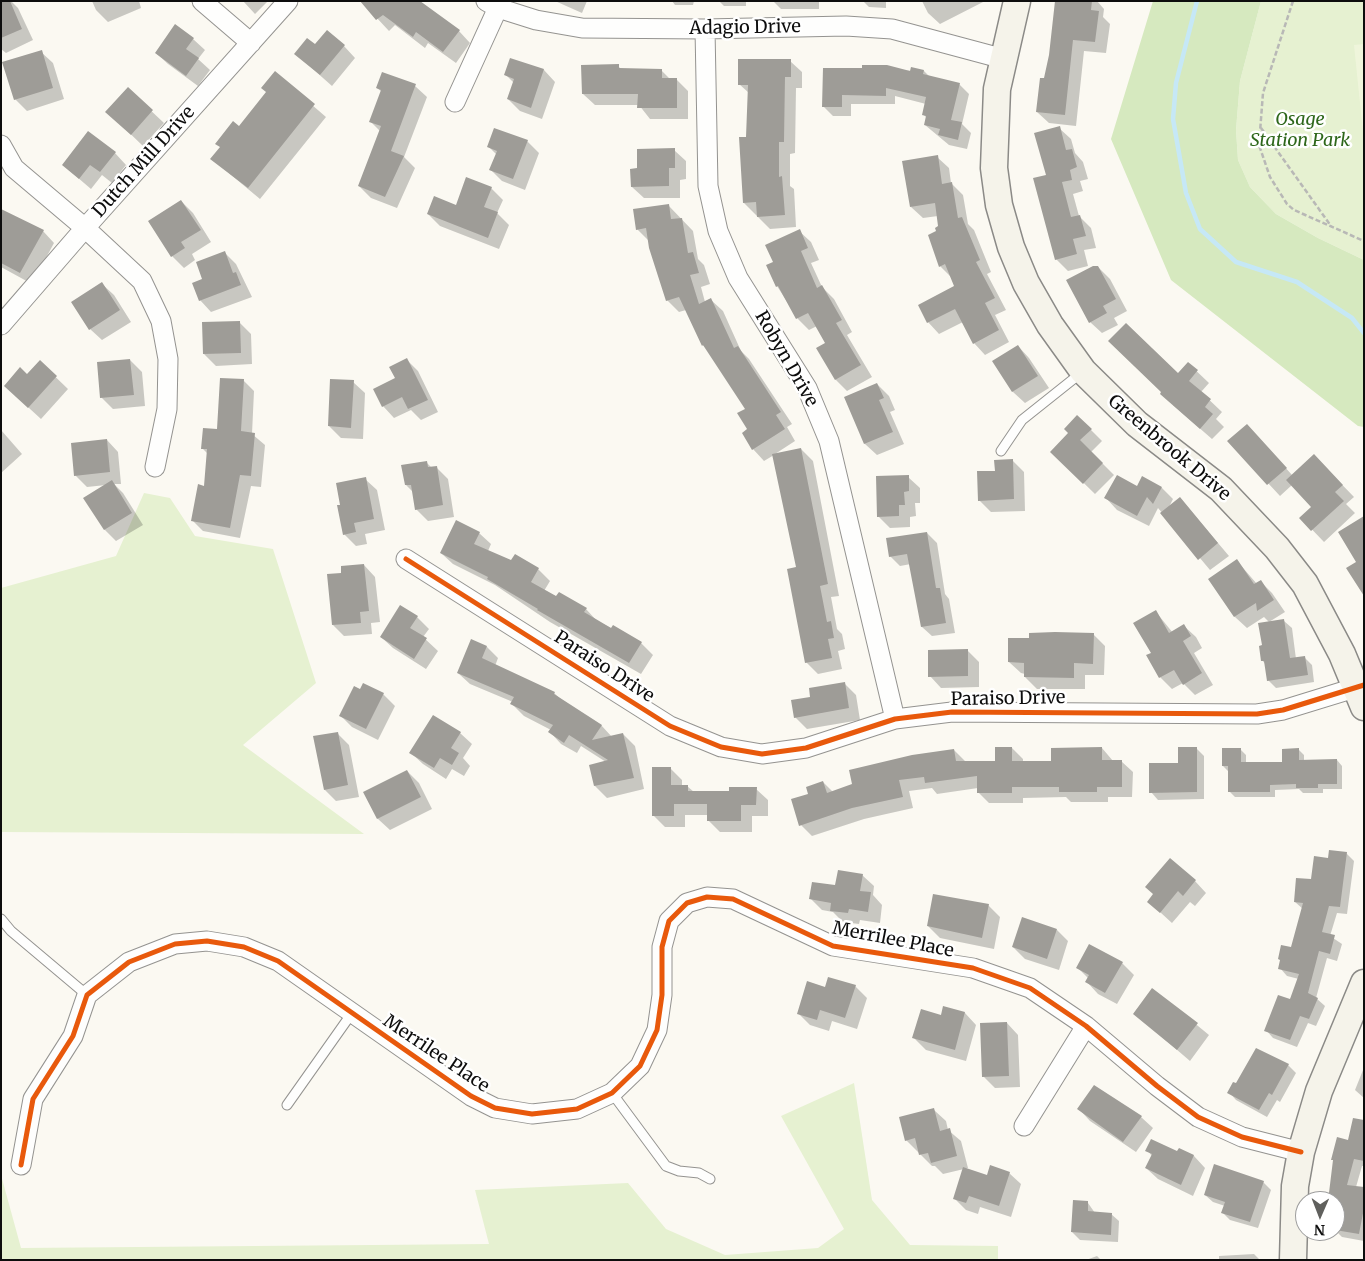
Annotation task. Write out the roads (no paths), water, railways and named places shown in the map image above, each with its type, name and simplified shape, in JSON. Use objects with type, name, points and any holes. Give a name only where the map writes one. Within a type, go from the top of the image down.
[{"type":"street","points":[[202,1],[251,43]]},
{"type":"street","name":"Dutch Mill Drive","points":[[1,325],[288,1]]},
{"type":"street","name":"Greenbrook Drive","points":[[1017,1],[997,90],[994,168],[1000,205],[1011,247],[1026,283],[1050,325],[1083,371],[1137,424],[1221,489],[1277,548],[1305,584],[1322,612],[1362,693]]},
{"type":"street","points":[[455,102],[495,4]]},
{"type":"street","name":"Adagio Drive","points":[[495,4],[536,20],[582,28],[705,29],[846,26],[892,29],[1004,59]]},
{"type":"street","name":"Robyn Drive","points":[[705,29],[708,186],[718,231],[738,278],[807,388],[829,441],[895,719]]},
{"type":"street","points":[[1,145],[14,168],[85,228],[142,281],[161,320],[168,359],[167,409],[155,467]]},
{"type":"street","name":"Paraiso Drive","points":[[406,559],[670,726],[721,747],[762,754],[806,748],[895,719],[952,712],[1256,714],[1362,693]]},
{"type":"street","name":"Merrilee Place","points":[[87,994],[129,962],[175,944],[207,941],[244,948],[278,961],[471,1096],[495,1108],[532,1114],[577,1109],[612,1093],[640,1066],[657,1030],[662,995],[662,947],[669,921],[687,903],[707,897],[733,899],[833,946],[972,968],[1030,988],[1086,1026],[1157,1086],[1198,1117],[1242,1137],[1301,1152]]},
{"type":"street","points":[[1293,1260],[1295,1186],[1301,1152],[1319,1091],[1364,983]]},
{"type":"street","points":[[20,1165],[33,1098],[73,1036],[87,994]]},
{"type":"street","points":[[1024,1126],[1086,1026]]},
{"type":"lane","points":[[1001,451],[1022,420],[1083,371]]},
{"type":"lane","points":[[1,919],[11,931],[87,994]]},
{"type":"lane","points":[[287,1105],[352,1013]]},
{"type":"lane","points":[[612,1093],[666,1166],[679,1171],[699,1173],[710,1179]]},
{"type":"waterway","points":[[1197,1],[1176,83],[1173,119],[1186,193],[1200,229],[1236,262],[1297,282],[1352,318],[1364,333]]},
{"type":"park label","name":"Osage Station Park","points":[[1300,130]]}]
